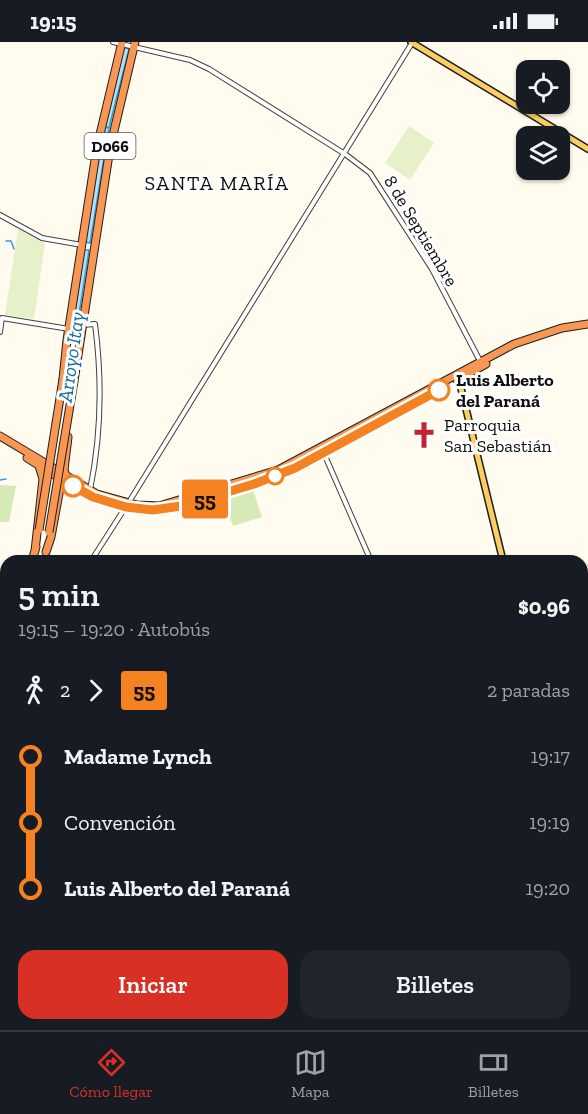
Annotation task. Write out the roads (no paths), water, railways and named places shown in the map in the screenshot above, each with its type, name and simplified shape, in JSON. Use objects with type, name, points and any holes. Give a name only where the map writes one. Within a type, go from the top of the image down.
[{"type":"highway","name":"D066","points":[[45,555],[74,381],[97,147],[123,43]]},
{"type":"highway","name":"D066","points":[[34,555],[63,379],[69,328],[133,45]]},
{"type":"highway","points":[[0,441],[93,497],[153,510],[181,506],[281,474],[480,362],[539,334],[588,326]]},
{"type":"highway","points":[[458,376],[530,342],[588,326]]},
{"type":"highway","points":[[39,463],[45,461],[47,457],[67,340]]},
{"type":"highway","points":[[77,356],[78,375],[64,470],[69,481],[127,505]]},
{"type":"highway","points":[[0,436],[39,463],[43,479],[35,550]]},
{"type":"highway","points":[[46,552],[60,488],[69,481]]},
{"type":"main road","points":[[412,43],[588,149]]},
{"type":"main road","points":[[458,376],[502,555]]},
{"type":"street","points":[[113,42],[133,45]]},
{"type":"street","points":[[95,555],[412,43]]},
{"type":"street","name":"8 de Septiembre","points":[[133,45],[189,60],[209,69],[345,154],[370,173],[432,269],[480,362]]},
{"type":"street","points":[[0,215],[42,238],[88,246]]},
{"type":"street","points":[[0,333],[2,318],[69,328]]},
{"type":"street","points":[[81,325],[95,324],[98,419],[90,490]]},
{"type":"street","points":[[322,451],[368,555]]},
{"type":"water","points":[[123,47],[129,49],[109,128],[104,126]]},
{"type":"water","points":[[104,127],[109,128],[90,243],[85,242]]},
{"type":"water","points":[[84,250],[89,250],[76,333],[71,332]]},
{"type":"waterway","points":[[6,241],[11,241],[14,249]]},
{"type":"waterway","points":[[0,480],[6,479]]},
{"type":"place","name":"Luis Alberto del Paraná","points":[[439,390]]},
{"type":"place","name":"Parroquia San Sebastián","points":[[424,435]]},
{"type":"district","name":"SANTA MARÍA","points":[[217,183]]},
{"type":"water label","name":"Arroyo Itay","points":[[71,357]]}]
